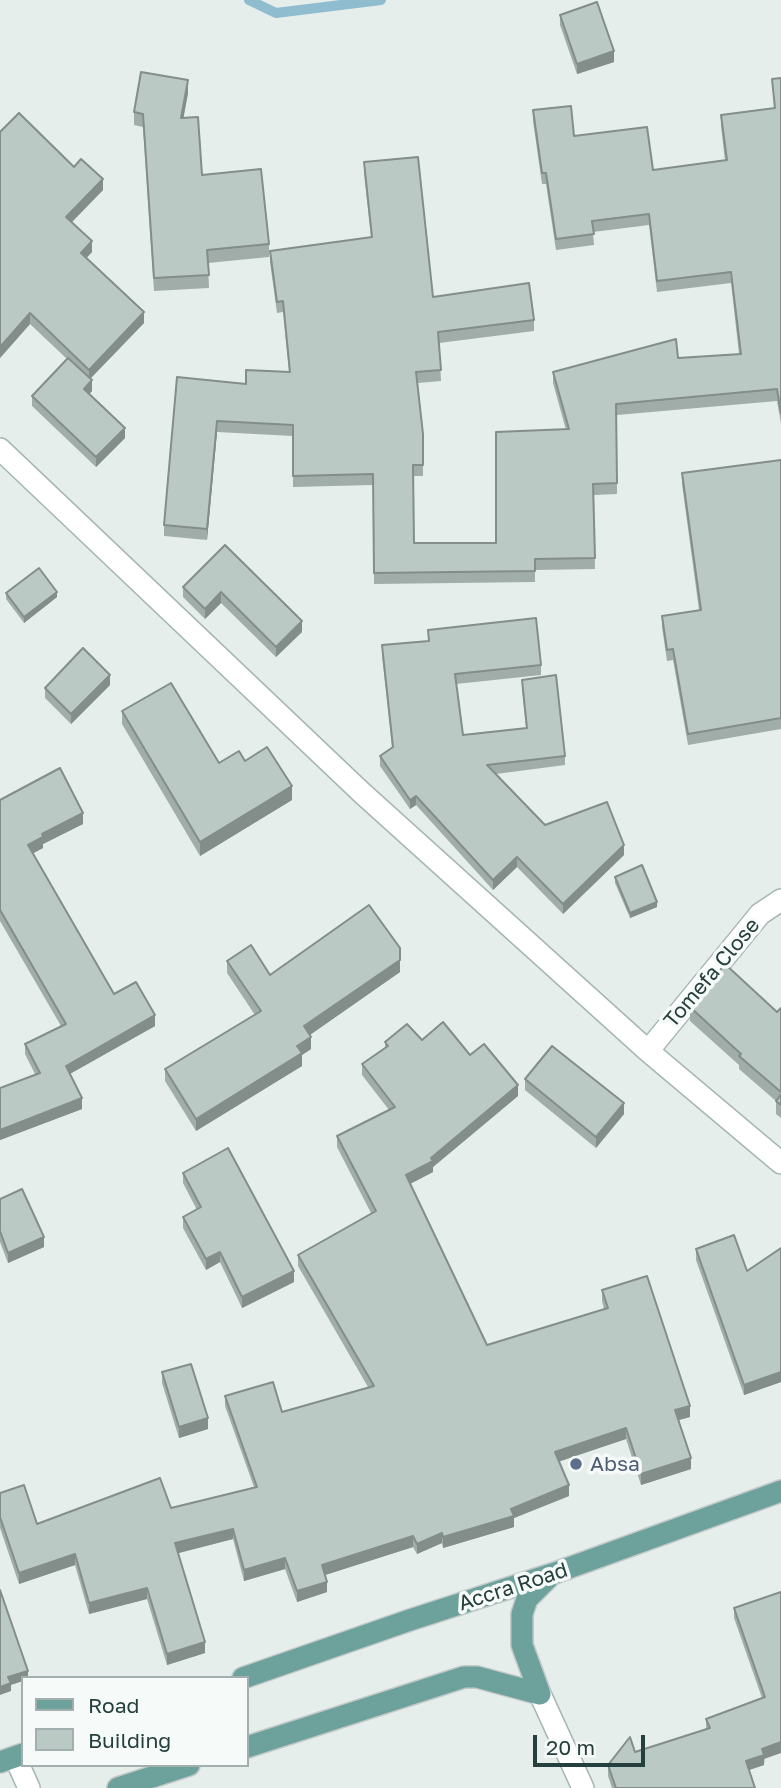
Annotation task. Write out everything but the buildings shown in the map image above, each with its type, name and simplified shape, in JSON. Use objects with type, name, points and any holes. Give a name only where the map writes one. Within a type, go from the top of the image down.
[{"type":"main road","name":"Accra Road","points":[[248,1676],[552,1574],[781,1491]]},
{"type":"main road","points":[[540,1694],[522,1645],[522,1614],[527,1599],[552,1574]]},
{"type":"main road","points":[[248,1747],[464,1677],[477,1677],[540,1694]]},
{"type":"main road","points":[[118,1788],[183,1767]]},
{"type":"street","points":[[0,449],[361,792],[648,1051],[781,1163]]},
{"type":"street","name":"Tomefa Close","points":[[648,1051],[760,914],[781,900]]},
{"type":"street","points":[[540,1694],[583,1788]]},
{"type":"street","points":[[13,1758],[29,1788]]},
{"type":"waterway","points":[[249,0],[276,13],[381,0]]},
{"type":"place","name":"Absa","points":[[576,1464]]}]
